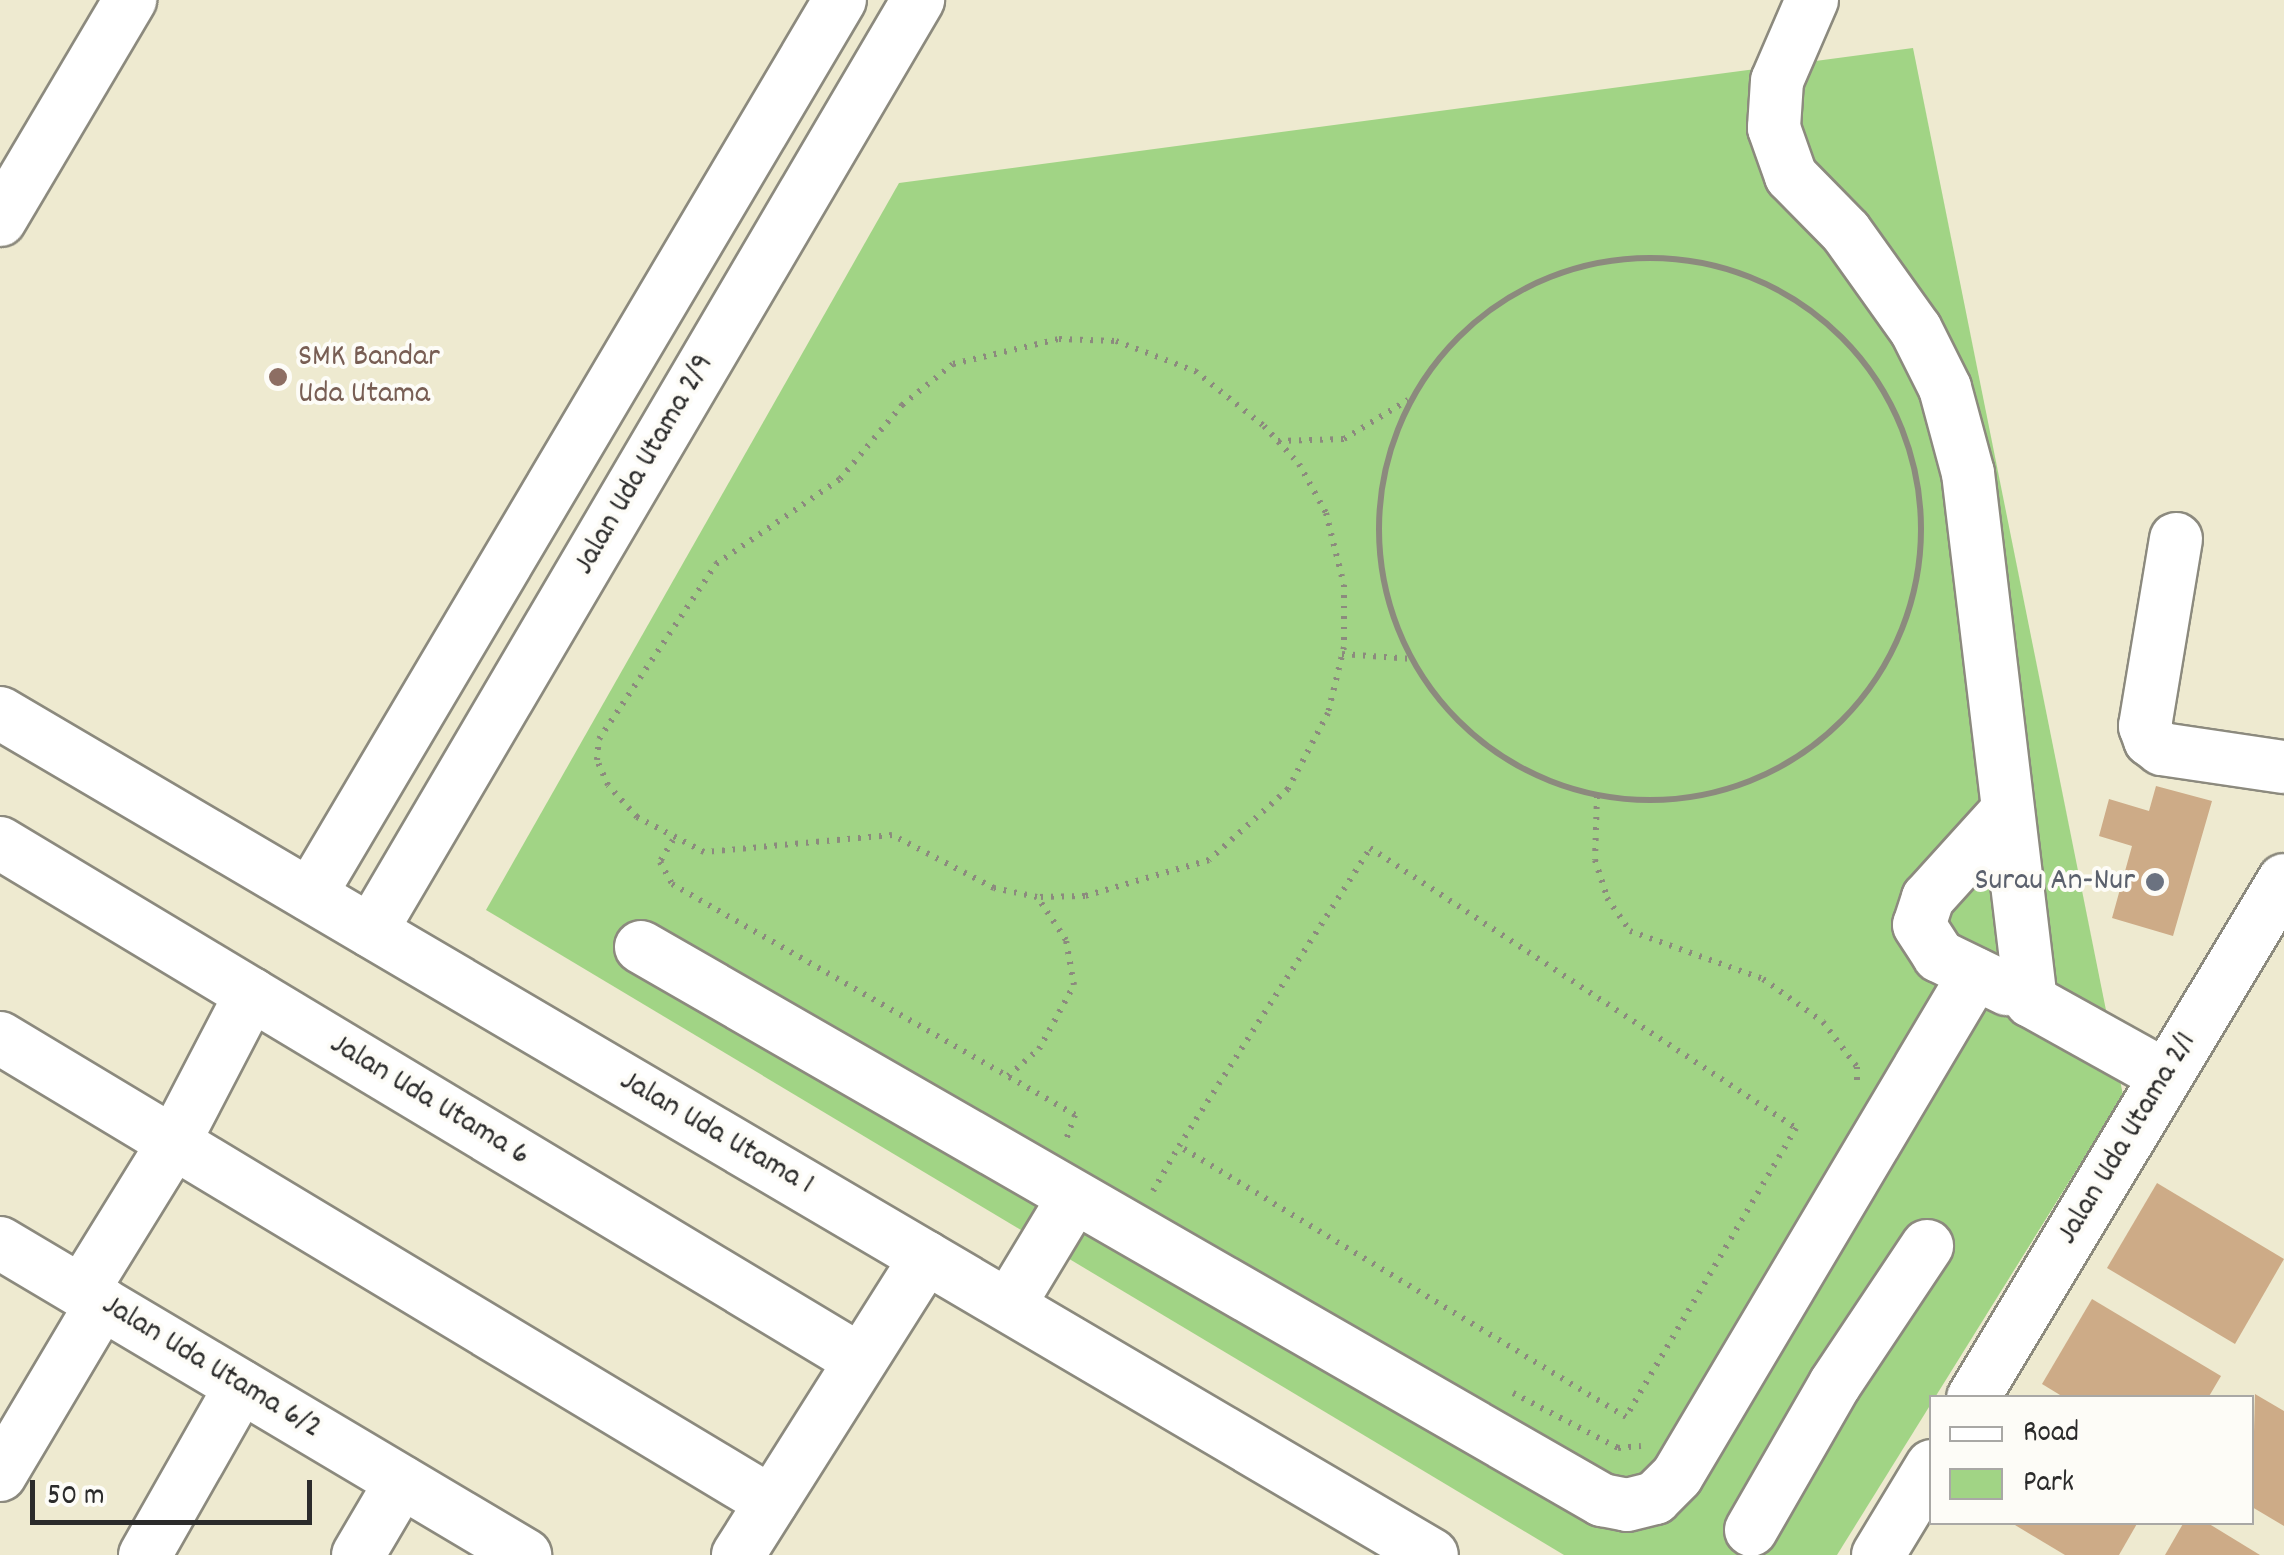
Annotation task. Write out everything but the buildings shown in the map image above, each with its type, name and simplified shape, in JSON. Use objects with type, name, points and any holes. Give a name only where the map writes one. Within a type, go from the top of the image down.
[{"type":"street","points":[[0,220],[130,0]]},
{"type":"street","name":"Jalan Uda Utama 2/9","points":[[310,895],[840,0]]},
{"type":"street","name":"Jalan Uda Utama 2/9","points":[[370,931],[918,0]]},
{"type":"street","points":[[1812,0],[1778,81],[1774,128],[1791,176],[1876,274],[1916,330],[1945,388],[1968,472],[2031,1001]]},
{"type":"street","points":[[2176,539],[2145,726],[2150,740],[2162,750],[2284,767]]},
{"type":"street","name":"Jalan Uda Utama 1","points":[[0,713],[1432,1555]]},
{"type":"street","points":[[2007,811],[1928,898],[1919,925],[1939,956],[2031,1001],[2166,1076]]},
{"type":"street","name":"Jalan Uda Utama 6","points":[[0,843],[858,1358]]},
{"type":"street","name":"Jalan Uda Utama 2/1","points":[[1975,1395],[2284,880]]},
{"type":"street","points":[[641,947],[1070,1174],[1602,1500],[1627,1505],[1655,1498],[1677,1476],[1975,974]]},
{"type":"street","points":[[0,1475],[251,994]]},
{"type":"street","points":[[0,1038],[771,1502]]},
{"type":"street","points":[[1009,1305],[1070,1174]]},
{"type":"street","name":"Jalan Uda Utama 6/2","points":[[0,1243],[525,1555]]},
{"type":"street","points":[[1751,1530],[1835,1384],[1927,1246]]},
{"type":"street","points":[[738,1555],[858,1358],[926,1258]]},
{"type":"street","points":[[1761,1339],[1835,1384]]},
{"type":"street","points":[[145,1555],[240,1386]]},
{"type":"street","points":[[1878,1555],[1929,1471]]},
{"type":"street","points":[[358,1555],[402,1482]]},
{"type":"path","points":[[1626,257],[1712,264],[1763,280],[1801,300],[1858,351],[1885,390],[1915,478],[1922,537],[1918,574],[1873,686],[1831,734],[1729,788],[1682,801],[1597,796],[1525,778],[1469,736],[1396,631],[1380,560],[1392,441],[1408,400],[1424,370],[1506,297],[1586,263],[1626,257]]},
{"type":"path","points":[[1059,339],[1116,341],[1195,372],[1278,441],[1326,513],[1344,585],[1342,654],[1328,712],[1288,789],[1249,828],[1209,860],[1152,881],[1086,896],[1037,898],[994,888],[876,833],[704,852],[673,840],[637,817],[608,785],[597,760],[599,739],[716,564],[840,479],[902,405],[953,364],[1059,339]]},
{"type":"path","points":[[1278,441],[1344,439],[1408,400]]},
{"type":"path","points":[[1342,654],[1414,659]]},
{"type":"path","points":[[1597,796],[1595,860],[1607,898],[1630,931],[1763,979],[1808,1011],[1858,1067],[1858,1093]]},
{"type":"path","points":[[673,840],[660,862],[672,884],[1074,1114],[1070,1174]]},
{"type":"path","points":[[1152,1192],[1179,1146],[1370,848],[1796,1128],[1626,1417],[1179,1146]]},
{"type":"path","points":[[1008,1076],[1039,1049],[1066,1010],[1074,985],[1066,940],[1037,898]]},
{"type":"path","points":[[1136,1184],[1169,1202]]},
{"type":"path","points":[[1507,1390],[1618,1448],[1652,1442]]},
{"type":"green space","points":[[1913,48],[2123,1095],[1936,1395],[1929,1395],[1929,1407],[1837,1555],[1564,1555],[486,910],[899,183]]},
{"type":"place","name":"SMK Bandar Uda Utama","points":[[278,377]]},
{"type":"place","name":"Surau An-Nur","points":[[2155,882]]}]
